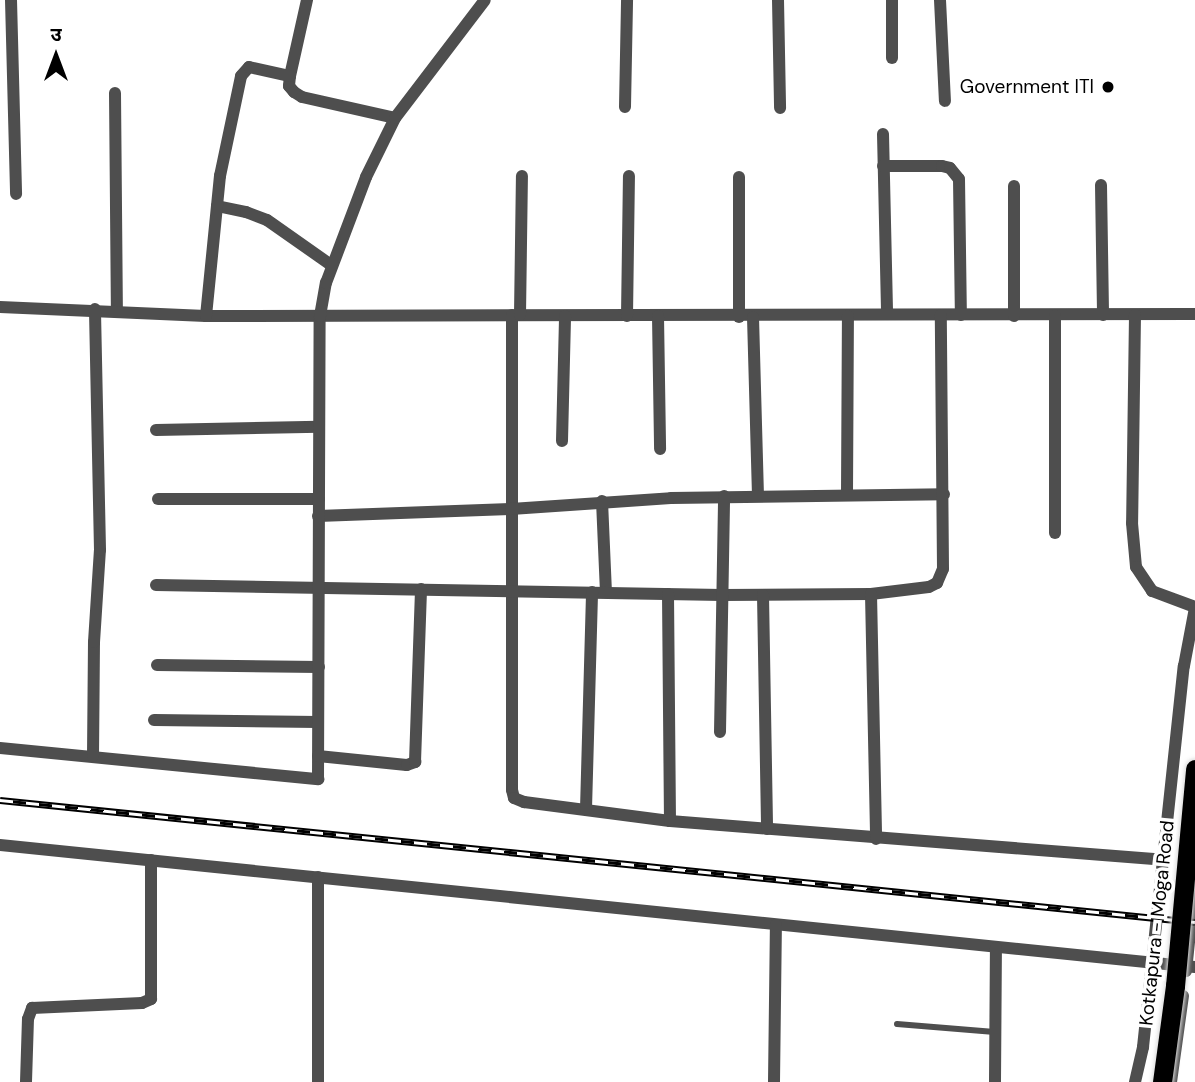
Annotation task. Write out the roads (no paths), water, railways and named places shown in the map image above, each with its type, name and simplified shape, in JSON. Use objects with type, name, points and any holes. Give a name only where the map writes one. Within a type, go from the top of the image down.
[{"type":"highway","name":"Kotkapura - Moga Road","points":[[1162,1082],[1175,986],[1195,769]]},
{"type":"street","points":[[10,0],[16,194]]},
{"type":"street","points":[[307,0],[289,86],[302,97],[395,118]]},
{"type":"street","points":[[0,748],[318,779],[320,316],[331,265],[377,151],[395,118],[485,0]]},
{"type":"street","points":[[625,107],[627,0]]},
{"type":"street","points":[[778,0],[780,108]]},
{"type":"street","points":[[892,0],[892,58]]},
{"type":"street","points":[[940,0],[945,101]]},
{"type":"street","points":[[206,316],[222,164],[244,70],[257,68],[289,76]]},
{"type":"street","points":[[116,93],[117,310]]},
{"type":"street","points":[[883,134],[887,313]]},
{"type":"street","points":[[883,166],[942,166],[955,172],[960,188],[961,315]]},
{"type":"street","points":[[522,176],[511,509],[512,793],[524,802],[670,821],[1163,860]]},
{"type":"street","points":[[627,316],[629,176]]},
{"type":"street","points":[[739,177],[739,317]]},
{"type":"street","points":[[1014,186],[1014,316]]},
{"type":"street","points":[[1101,186],[1103,315]]},
{"type":"street","points":[[217,206],[267,220],[331,265]]},
{"type":"street","points":[[0,307],[95,309],[206,316],[752,317],[887,313],[1014,316],[1195,314]]},
{"type":"street","points":[[93,756],[94,642],[100,550],[95,309]]},
{"type":"street","points":[[156,585],[722,595],[917,591],[937,583],[943,569],[941,315]]},
{"type":"street","points":[[1135,315],[1132,523],[1136,567],[1152,591],[1195,607],[1184,666],[1143,1047],[1135,1082]]},
{"type":"street","points":[[562,441],[565,316]]},
{"type":"street","points":[[659,316],[660,450]]},
{"type":"street","points":[[847,494],[848,316]]},
{"type":"street","points":[[1055,316],[1055,533]]},
{"type":"street","points":[[752,317],[758,495]]},
{"type":"street","points":[[156,430],[319,427]]},
{"type":"street","points":[[318,516],[511,509],[602,501],[724,496],[944,494]]},
{"type":"street","points":[[720,732],[724,496]]},
{"type":"street","points":[[158,499],[319,499]]},
{"type":"street","points":[[602,501],[606,592]]},
{"type":"street","points":[[318,756],[407,765],[415,762],[421,590]]},
{"type":"street","points":[[586,809],[592,592]]},
{"type":"street","points":[[668,594],[670,821]]},
{"type":"street","points":[[870,594],[876,839]]},
{"type":"street","points":[[763,595],[768,829]]},
{"type":"street","points":[[157,664],[319,667]]},
{"type":"street","points":[[154,720],[318,722]]},
{"type":"street","points":[[0,845],[1191,967]]},
{"type":"street","points":[[26,1082],[28,1019],[33,1008],[142,1003],[151,999],[151,860]]},
{"type":"street","points":[[318,877],[318,1082]]},
{"type":"street","points":[[1171,1082],[1191,967],[1195,884]]},
{"type":"street","points":[[774,1082],[776,925]]},
{"type":"street","points":[[995,1082],[996,948]]},
{"type":"lane","points":[[897,1024],[995,1032]]},
{"type":"railway","points":[[0,800],[1195,922]]},
{"type":"place","name":"Government ITI","points":[[1108,87]]}]
